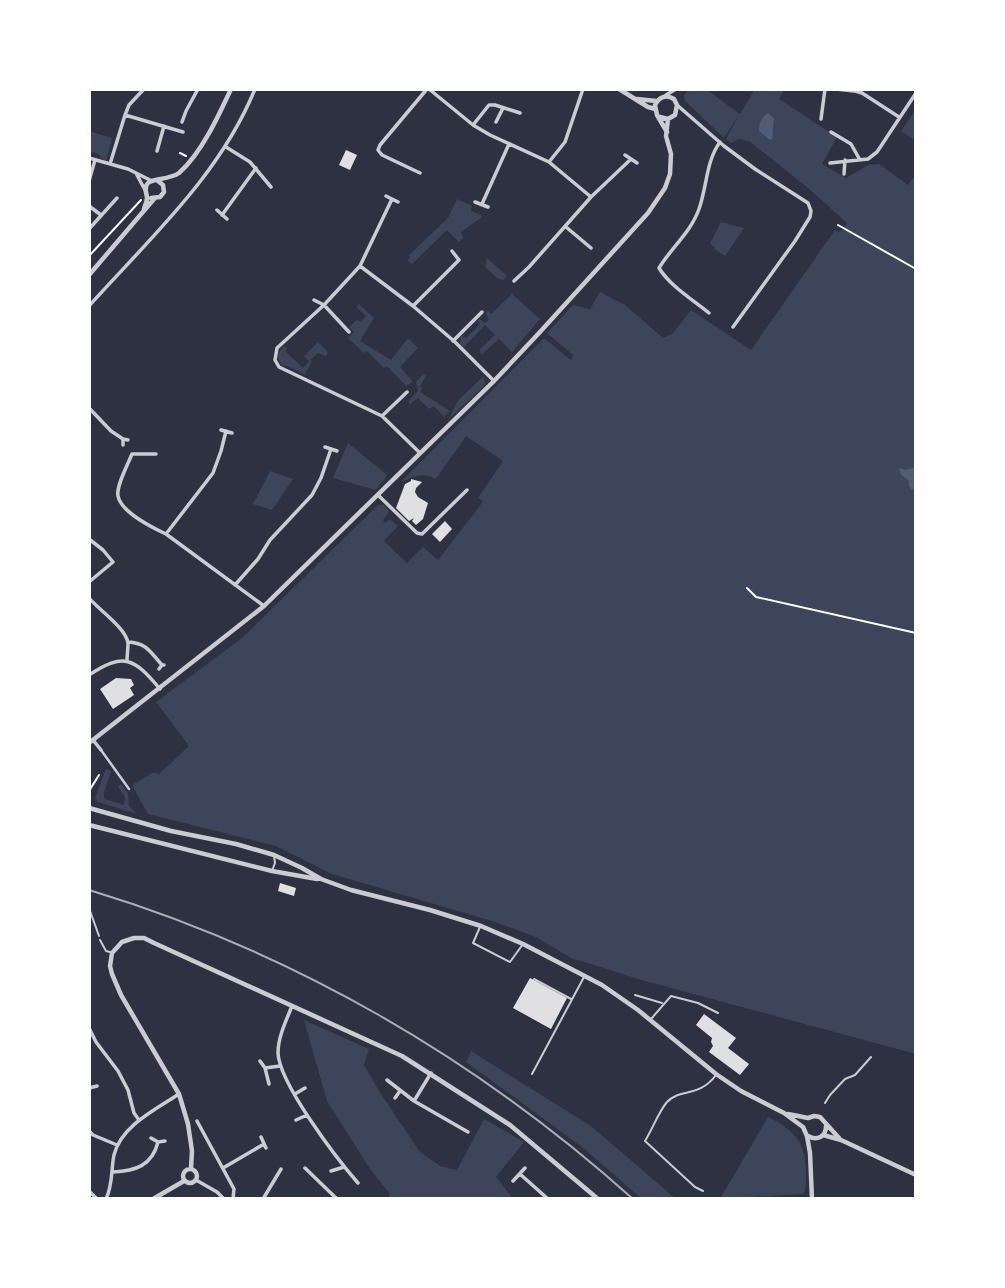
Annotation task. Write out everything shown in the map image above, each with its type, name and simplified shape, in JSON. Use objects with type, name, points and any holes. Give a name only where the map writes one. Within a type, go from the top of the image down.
[{"type":"street","points":[[110,164],[129,105],[144,89]]},
{"type":"street","points":[[182,122],[198,89]]},
{"type":"street","points":[[144,209],[148,184],[179,173],[215,122],[231,89]]},
{"type":"street","points":[[89,306],[208,173],[226,147],[255,89]]},
{"type":"street","points":[[420,173],[382,155],[378,150],[428,89],[473,125],[550,162],[591,197]]},
{"type":"street","points":[[550,162],[565,142],[583,89]]},
{"type":"street","points":[[129,789],[101,750],[91,742],[264,606],[494,381],[612,254],[657,200],[670,174],[671,154],[667,133],[655,109],[619,89]]},
{"type":"street","points":[[655,109],[657,101],[676,89]]},
{"type":"street","points":[[676,89],[674,99],[677,105],[755,169],[808,203],[811,211],[795,241],[733,327]]},
{"type":"street","points":[[821,119],[825,89]]},
{"type":"street","points":[[836,89],[862,93],[899,117]]},
{"type":"street","points":[[830,163],[868,159],[877,152],[916,93]]},
{"type":"street","points":[[664,96],[674,99]]},
{"type":"street","points":[[636,99],[657,101]]},
{"type":"street","points":[[473,125],[489,106],[495,105],[520,113]]},
{"type":"street","points":[[675,115],[677,105]]},
{"type":"street","points":[[496,122],[503,107]]},
{"type":"street","points":[[125,115],[183,132]]},
{"type":"street","points":[[660,117],[668,119],[675,115],[689,115]]},
{"type":"street","points":[[667,133],[668,119]]},
{"type":"street","points":[[157,151],[164,126]]},
{"type":"street","points":[[831,132],[851,144],[860,160]]},
{"type":"street","points":[[709,313],[673,284],[659,268],[695,219],[713,152],[720,142]]},
{"type":"street","points":[[482,205],[509,144]]},
{"type":"street","points":[[226,147],[256,168],[271,187]]},
{"type":"street","points":[[625,155],[637,163]]},
{"type":"street","points":[[89,158],[128,169],[161,183],[164,188]]},
{"type":"street","points":[[514,281],[591,197],[631,159]]},
{"type":"street","points":[[89,181],[95,160]]},
{"type":"street","points":[[844,174],[845,160]]},
{"type":"street","points":[[222,215],[256,168]]},
{"type":"street","points":[[136,173],[147,193],[154,199]]},
{"type":"street","points":[[89,275],[144,209],[160,197],[168,179]]},
{"type":"street","points":[[386,196],[398,202]]},
{"type":"street","points":[[89,229],[117,198]]},
{"type":"street","points":[[392,199],[360,266],[324,305],[277,348],[275,355],[277,364],[283,369],[382,416],[420,454]]},
{"type":"street","points":[[475,202],[488,207]]},
{"type":"street","points":[[89,206],[102,215]]},
{"type":"street","points":[[217,210],[227,219]]},
{"type":"street","points":[[566,226],[591,248]]},
{"type":"street","points":[[413,306],[459,260],[452,251]]},
{"type":"street","points":[[360,266],[413,306],[494,381]]},
{"type":"street","points":[[314,300],[324,305],[349,332]]},
{"type":"street","points":[[453,341],[481,313],[486,321]]},
{"type":"street","points":[[382,416],[407,391]]},
{"type":"street","points":[[89,408],[125,441]]},
{"type":"street","points":[[166,534],[213,473],[221,452],[224,431],[232,433]]},
{"type":"street","points":[[325,447],[337,451]]},
{"type":"street","points":[[235,585],[258,559],[270,540],[312,495],[331,449]]},
{"type":"street","points":[[156,454],[132,454],[118,496],[124,507],[149,526],[166,534],[264,606]]},
{"type":"street","points":[[378,495],[417,533],[422,534],[467,490]]},
{"type":"street","points":[[89,539],[113,562],[89,582]]},
{"type":"street","points":[[89,598],[122,632],[128,642],[127,661]]},
{"type":"street","points":[[128,642],[146,646],[162,666]]},
{"type":"street","points":[[89,675],[108,663],[127,661],[142,668],[160,689]]},
{"type":"street","points":[[89,808],[171,831],[274,855],[321,879],[354,891],[481,926],[523,944],[584,976],[615,993],[716,1074],[803,1127],[810,1153],[812,1199]]},
{"type":"street","points":[[89,825],[140,841],[272,871],[321,879]]},
{"type":"street","points":[[191,1168],[192,1151],[188,1124],[179,1094],[121,995],[110,966],[111,953],[129,939],[144,938],[402,1056],[510,1125],[598,1199]]},
{"type":"street","points":[[292,1006],[278,1050],[281,1066],[307,1115],[358,1184]]},
{"type":"street","points":[[89,1028],[118,1071],[139,1120]]},
{"type":"street","points":[[260,1061],[265,1068],[269,1084]]},
{"type":"street","points":[[265,1068],[281,1066]]},
{"type":"street","points":[[414,1101],[431,1073]]},
{"type":"street","points":[[387,1080],[414,1101],[468,1132]]},
{"type":"street","points":[[89,1088],[97,1086]]},
{"type":"street","points":[[295,1094],[305,1088]]},
{"type":"street","points":[[395,1098],[400,1091]]},
{"type":"street","points":[[106,1199],[111,1186],[117,1145],[139,1120],[179,1094]]},
{"type":"street","points":[[784,1113],[808,1118],[820,1117],[841,1140]]},
{"type":"street","points":[[296,1120],[307,1115]]},
{"type":"street","points":[[803,1127],[808,1118]]},
{"type":"street","points":[[197,1121],[234,1189],[233,1199]]},
{"type":"street","points":[[810,1153],[826,1130],[826,1125]]},
{"type":"street","points":[[89,1131],[117,1145]]},
{"type":"street","points":[[807,1136],[841,1140],[916,1175]]},
{"type":"street","points":[[223,1168],[265,1146],[261,1137]]},
{"type":"street","points":[[151,1138],[165,1142]]},
{"type":"street","points":[[113,1172],[135,1170],[143,1166],[150,1160],[158,1142]]},
{"type":"street","points":[[331,1171],[344,1167]]},
{"type":"street","points":[[513,1181],[524,1167]]},
{"type":"street","points":[[191,1168],[197,1173],[196,1180],[190,1184],[182,1177],[183,1172],[191,1168]]},
{"type":"street","points":[[304,1168],[337,1199]]},
{"type":"street","points":[[262,1199],[281,1169]]},
{"type":"street","points":[[303,1174],[309,1172]]},
{"type":"street","points":[[520,1174],[548,1199]]},
{"type":"street","points":[[196,1180],[224,1199]]},
{"type":"street","points":[[153,1199],[184,1181]]},
{"type":"street","points":[[89,1191],[97,1199]]},
{"type":"lane","points":[[272,871],[274,855]]},
{"type":"lane","points":[[302,868],[303,877]]},
{"type":"lane","points":[[89,908],[106,951],[111,953]]},
{"type":"lane","points":[[481,926],[473,943],[510,962],[523,944]]},
{"type":"lane","points":[[532,1074],[584,976]]},
{"type":"lane","points":[[534,979],[572,1000]]},
{"type":"lane","points":[[635,995],[663,1004]]},
{"type":"lane","points":[[650,1020],[671,996],[698,1003],[718,1013]]},
{"type":"lane","points":[[825,1103],[845,1079],[855,1075],[871,1057]]},
{"type":"lane","points":[[703,1191],[645,1142],[667,1102],[674,1096],[708,1086],[716,1074]]},
{"type":"path","points":[[180,153],[186,156]]},
{"type":"path","points":[[89,256],[141,200]]},
{"type":"path","points":[[838,225],[916,269]]},
{"type":"path","points":[[747,588],[756,597],[916,633]]},
{"type":"path","points":[[89,791],[99,775]]},
{"type":"shaded area","points":[[689,89],[706,89],[740,114],[755,89],[784,89],[779,99],[837,137],[822,164],[846,178],[868,165],[879,164],[908,185],[916,174],[916,1054],[645,981],[571,958],[536,937],[492,921],[332,874],[276,846],[148,814],[133,787],[152,773],[158,775],[189,746],[156,702],[242,638],[378,505],[384,505],[389,510],[383,520],[385,523],[390,519],[398,526],[384,541],[407,563],[423,547],[438,560],[483,501],[478,498],[503,461],[466,436],[436,479],[420,475],[402,481],[543,339],[571,360],[573,355],[547,333],[573,305],[590,309],[600,292],[625,305],[663,338],[673,333],[691,310],[751,350],[835,230],[839,232],[847,223],[749,141],[739,139],[731,143],[726,139],[739,115],[724,138],[685,101],[684,96]]},
{"type":"shaded area","points":[[916,109],[916,141],[901,131]]},
{"type":"shaded area","points":[[768,113],[774,118],[770,140],[759,131],[761,121]]},
{"type":"shaded area","points":[[89,131],[112,138],[106,162],[98,154],[89,151]]},
{"type":"shaded area","points":[[457,199],[472,206],[471,211],[482,217],[461,232],[463,238],[459,242],[447,230],[412,264],[407,261],[409,255],[448,218]]},
{"type":"shaded area","points":[[721,222],[744,228],[725,256],[710,244]]},
{"type":"shaded area","points":[[487,258],[507,276],[503,280],[485,267]]},
{"type":"shaded area","points":[[512,294],[540,319],[512,352],[499,339],[480,353],[480,349],[495,335],[485,325],[464,347],[460,344],[461,336],[466,338],[480,324],[477,320],[485,323],[489,320],[486,314],[488,310],[491,314]]},
{"type":"shaded area","points":[[359,304],[374,318],[360,341],[391,360],[408,338],[418,348],[400,367],[413,382],[406,386],[387,366],[384,368],[367,351],[364,353],[348,338],[354,332],[349,327],[357,320],[361,322],[366,316],[356,307]]},
{"type":"shaded area","points":[[318,342],[328,352],[326,356],[318,353],[310,360],[312,361],[305,375],[283,366],[279,361],[278,354],[284,346],[287,349],[285,351],[303,368],[309,361],[304,356]]},
{"type":"shaded area","points":[[423,374],[426,376],[420,386],[420,392],[450,411],[444,417],[434,406],[429,409],[418,398],[410,404],[408,401],[418,391],[416,382]]},
{"type":"shaded area","points":[[484,376],[485,385],[448,420],[458,400]]},
{"type":"shaded area","points":[[348,443],[387,475],[376,490],[333,478]]},
{"type":"shaded area","points":[[916,467],[916,488],[912,490],[909,481],[901,475],[899,469]]},
{"type":"shaded area","points":[[270,471],[293,479],[272,510],[253,504]]},
{"type":"shaded area","points":[[106,769],[111,771],[104,799],[124,805],[125,797],[118,787],[121,784],[128,793],[129,806],[137,814],[98,802],[95,798]]},
{"type":"shaded area","points":[[304,1020],[369,1049],[364,1065],[381,1094],[420,1152],[440,1166],[457,1170],[484,1119],[524,1142],[496,1177],[513,1199],[388,1199],[390,1194],[370,1169],[327,1101]]},
{"type":"shaded area","points":[[471,1051],[591,1126],[676,1199],[642,1199],[582,1147],[466,1062]]},
{"type":"shaded area","points":[[768,1117],[791,1132],[801,1145],[806,1173],[803,1194],[720,1199]]},
{"type":"building","points":[[346,150],[357,155],[350,170],[339,165]]},
{"type":"building","points":[[411,479],[422,482],[415,492],[428,503],[423,519],[416,525],[412,521],[414,518],[409,521],[396,508],[405,484]]},
{"type":"building","points":[[445,521],[452,529],[440,542],[432,534]]},
{"type":"building","points":[[116,678],[131,679],[134,685],[130,688],[134,695],[113,709],[100,689]]},
{"type":"building","points":[[280,883],[296,888],[294,896],[278,891]]},
{"type":"building","points":[[530,978],[567,998],[551,1029],[513,1008]]},
{"type":"building","points":[[704,1014],[736,1038],[728,1048],[749,1064],[740,1075],[709,1052],[713,1046],[712,1038],[696,1025]]},
{"type":"railway","points":[[89,890],[164,915],[237,944],[378,1014],[445,1055],[510,1100],[573,1148],[633,1199]]}]
